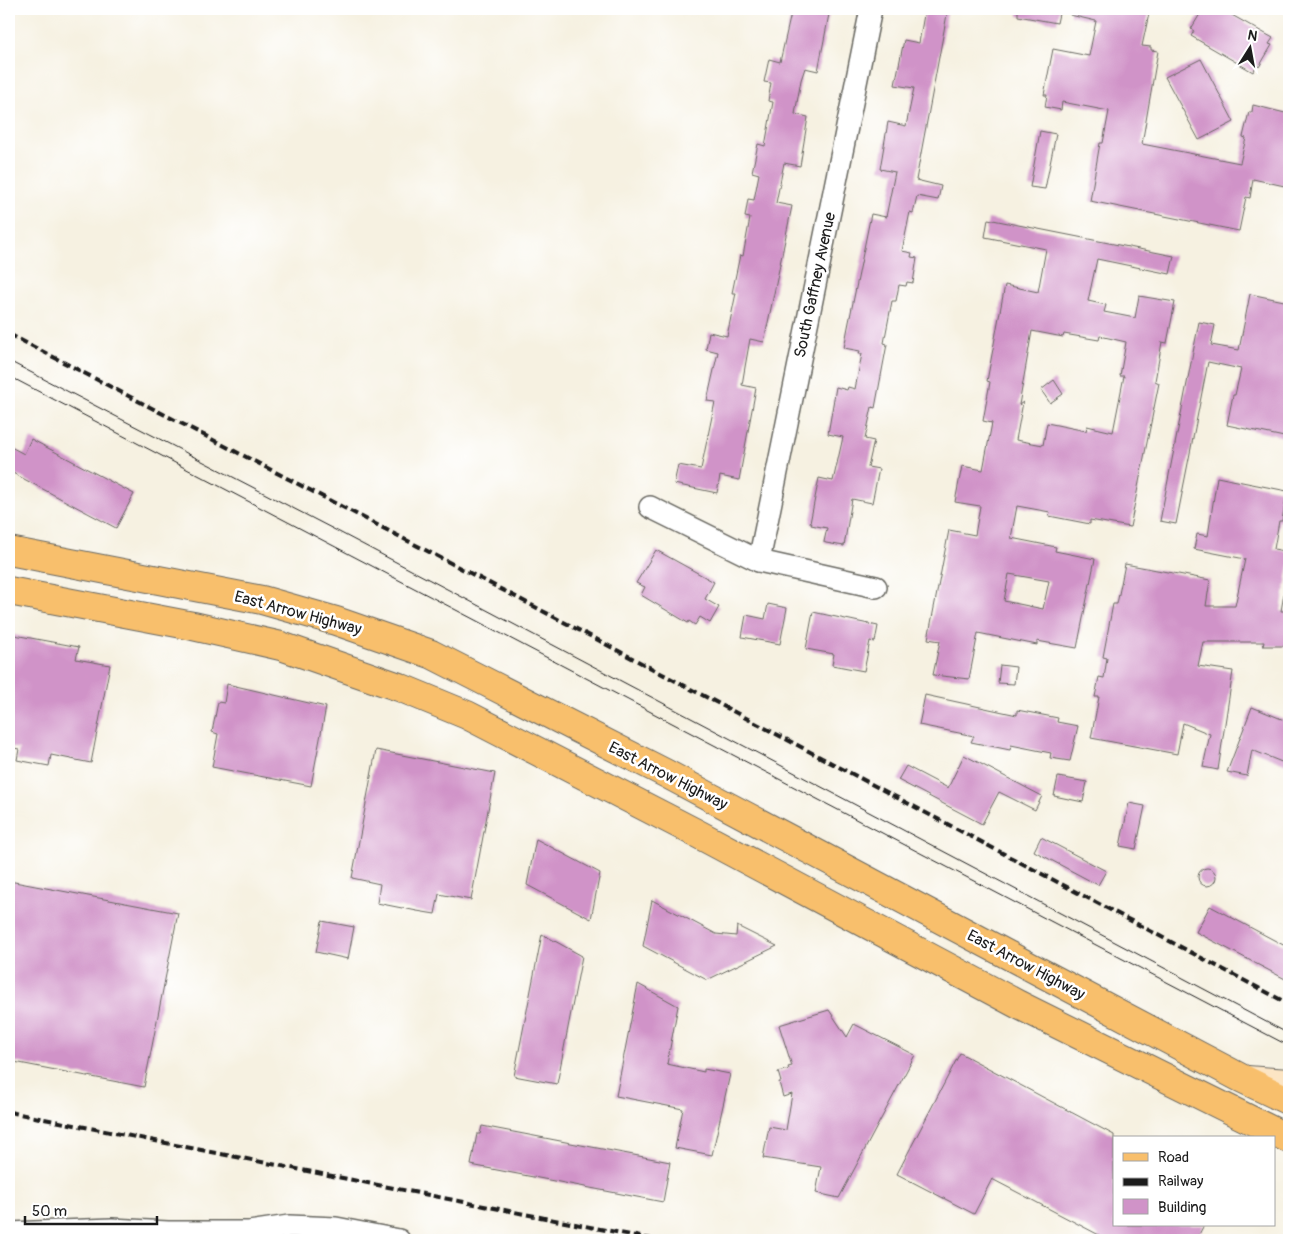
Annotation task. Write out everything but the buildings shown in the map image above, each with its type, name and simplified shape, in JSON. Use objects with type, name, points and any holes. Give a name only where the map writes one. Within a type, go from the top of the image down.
[{"type":"main road","name":"East Arrow Highway","points":[[9,551],[262,600],[336,621],[432,654],[665,773],[809,851],[1289,1101]]},
{"type":"main road","points":[[9,591],[193,626],[281,646],[399,687],[467,716],[698,834],[1019,1005],[1289,1139]]},
{"type":"main road","points":[[1247,1080],[1289,1083]]},
{"type":"street","name":"South Gaffney Avenue","points":[[759,561],[871,9]]},
{"type":"street","points":[[650,507],[759,561],[876,587]]},
{"type":"street","points":[[9,1233],[112,1228],[250,1236],[289,1226],[336,1228],[399,1240]]},
{"type":"tram line","points":[[9,361],[341,533],[1289,1034]]},
{"type":"tram line","points":[[9,376],[1289,1046]]},
{"type":"railway","points":[[9,334],[518,598],[1289,1004]]},
{"type":"railway","points":[[9,1112],[656,1240]]}]
